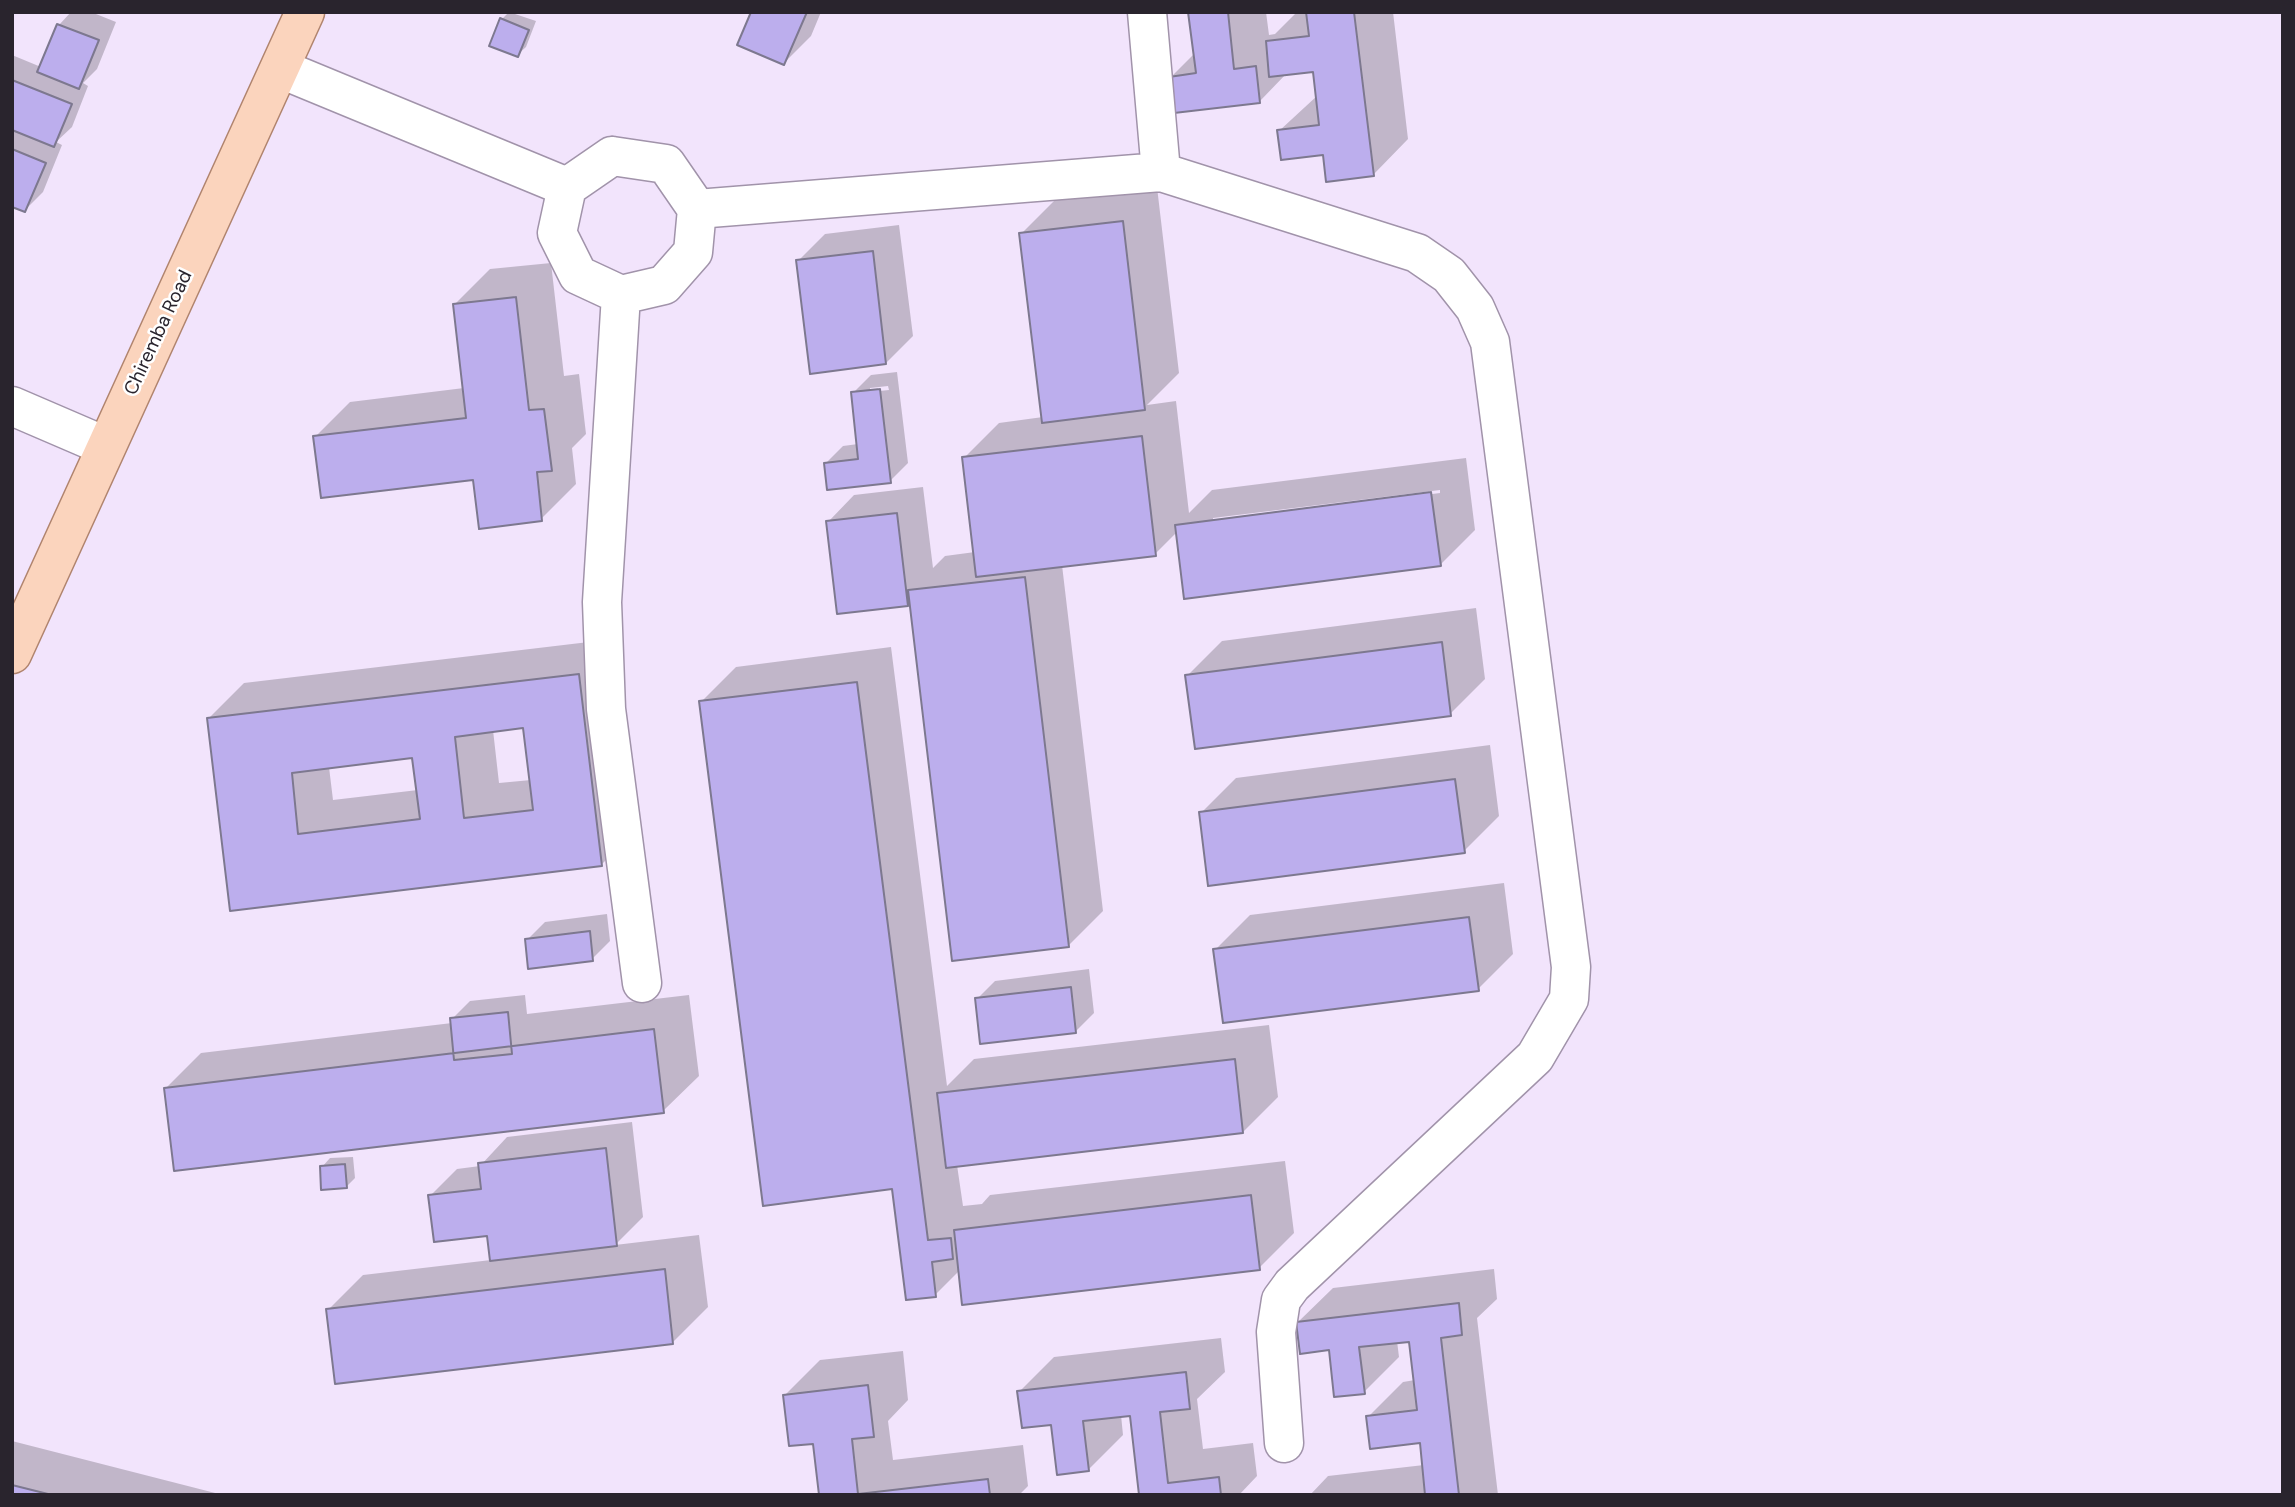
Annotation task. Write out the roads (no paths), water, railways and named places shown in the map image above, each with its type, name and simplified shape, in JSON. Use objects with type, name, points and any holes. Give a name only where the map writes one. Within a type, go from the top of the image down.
[{"type":"main road","name":"Chiremba Road","points":[[12,654],[305,12]]},
{"type":"street","points":[[1147,12],[1161,172]]},
{"type":"street","points":[[281,69],[567,187]]},
{"type":"street","points":[[612,156],[666,164],[697,209],[693,252],[664,285],[621,295],[578,275],[557,233],[567,187],[612,156]]},
{"type":"street","points":[[697,209],[1161,172],[1417,253],[1449,275],[1475,308],[1490,342],[1571,967],[1569,999],[1535,1057],[1292,1285],[1280,1300],[1276,1332],[1284,1443]]},
{"type":"street","points":[[621,295],[601,602],[606,709],[642,983]]},
{"type":"street","points":[[12,405],[105,446]]}]
